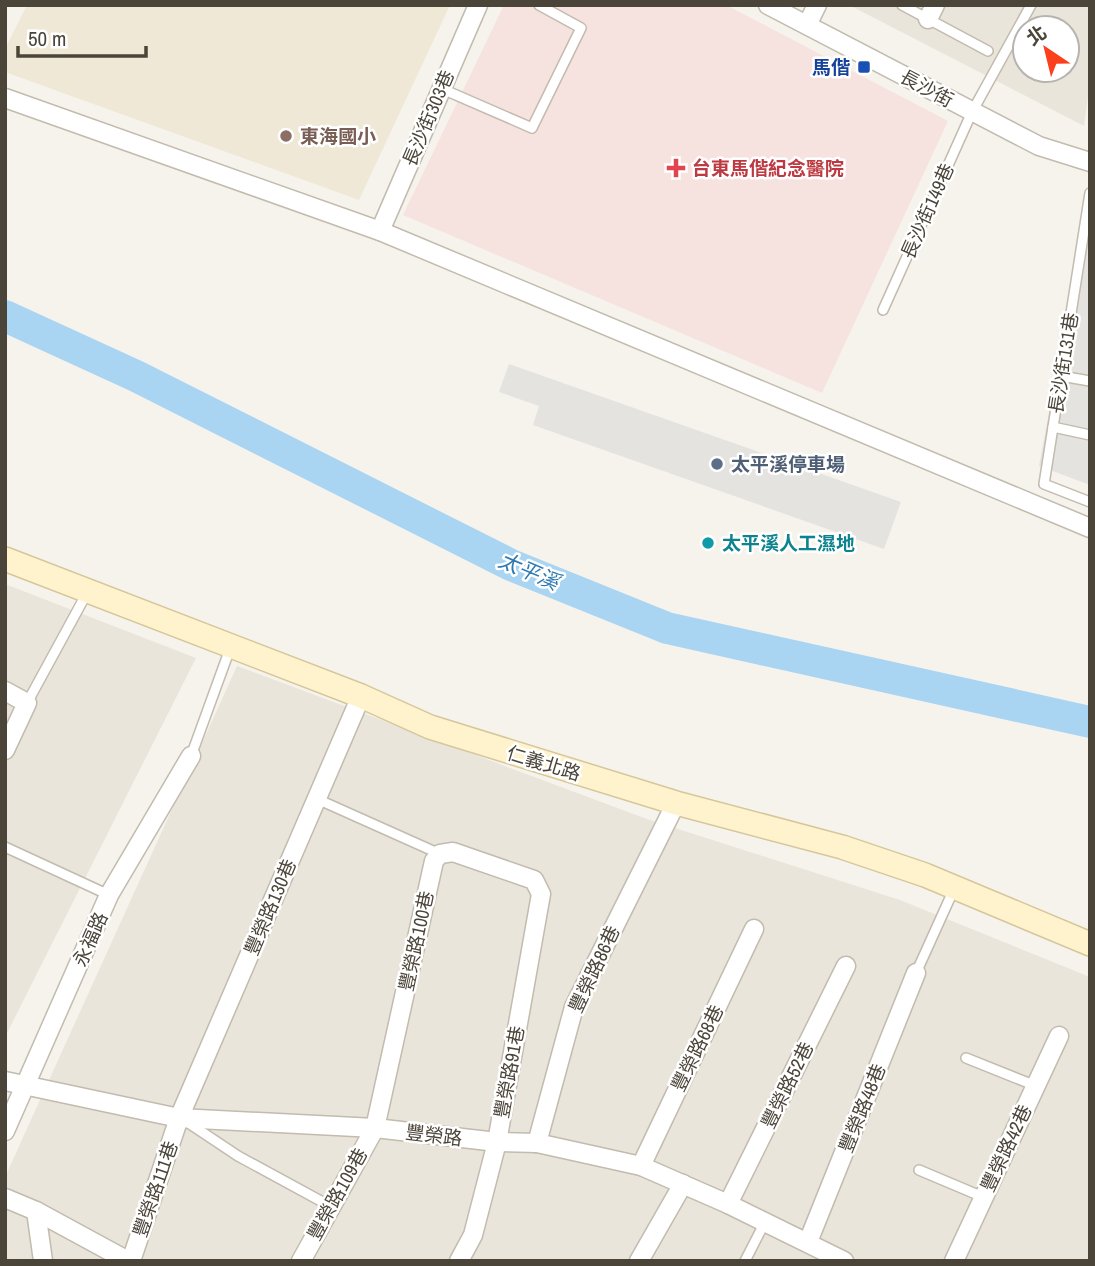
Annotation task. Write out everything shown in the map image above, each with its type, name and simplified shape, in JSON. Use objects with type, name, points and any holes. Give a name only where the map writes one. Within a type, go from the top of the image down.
[{"type":"street","name":"長沙街303巷","points":[[380,231],[478,5]]},
{"type":"street","name":"長沙街","points":[[768,5],[1040,146],[1090,162]]},
{"type":"street","points":[[807,25],[817,5]]},
{"type":"street","points":[[5,99],[380,231],[1090,528]]},
{"type":"street","name":"仁義北路","points":[[5,559],[361,696],[430,727],[676,803],[842,847],[955,888],[1090,944]]},
{"type":"street","points":[[5,691],[27,703],[5,750]]},
{"type":"street","name":"豐榮路130巷","points":[[179,1118],[361,696]]},
{"type":"street","name":"永福路","points":[[5,1131],[109,895],[191,756]]},
{"type":"street","name":"豐榮路86巷","points":[[537,1143],[574,1007],[676,803]]},
{"type":"street","name":"豐榮路91巷","points":[[440,854],[453,852],[534,880],[541,894],[497,1142],[473,1235],[458,1261]]},
{"type":"street","name":"豐榮路100巷","points":[[375,1128],[434,861],[440,854]]},
{"type":"street","name":"豐榮路68巷","points":[[641,1166],[754,929]]},
{"type":"street","name":"豐榮路52巷","points":[[728,1204],[846,965]]},
{"type":"street","name":"豐榮路48巷","points":[[808,1242],[916,973]]},
{"type":"street","name":"豐榮路42巷","points":[[954,1261],[1059,1036]]},
{"type":"street","name":"豐榮路","points":[[5,1081],[179,1118],[375,1128],[497,1142],[537,1143],[641,1166],[728,1204],[844,1261]]},
{"type":"street","name":"豐榮路111巷","points":[[130,1261],[179,1118]]},
{"type":"street","name":"豐榮路109巷","points":[[301,1261],[375,1128]]},
{"type":"street","points":[[639,1261],[683,1184]]},
{"type":"street","points":[[5,1198],[36,1211],[130,1261]]},
{"type":"street","points":[[36,1211],[43,1261]]},
{"type":"lane","points":[[440,88],[531,128],[581,28],[539,5]]},
{"type":"lane","points":[[902,5],[931,12],[988,51]]},
{"type":"lane","name":"長沙街149巷","points":[[883,310],[972,112],[1031,5]]},
{"type":"lane","name":"長沙街131巷","points":[[1090,193],[1044,484],[1090,502]]},
{"type":"lane","points":[[1061,376],[1090,381]]},
{"type":"lane","points":[[1053,427],[1090,435]]},
{"type":"lane","points":[[27,703],[88,592]]},
{"type":"lane","points":[[191,756],[231,646]]},
{"type":"lane","points":[[317,799],[440,854]]},
{"type":"lane","points":[[5,847],[109,895]]},
{"type":"lane","points":[[916,973],[955,888]]},
{"type":"lane","points":[[966,1058],[1036,1086]]},
{"type":"lane","points":[[179,1118],[238,1156],[330,1206]]},
{"type":"lane","points":[[919,1170],[983,1197]]},
{"type":"lane","points":[[745,1261],[765,1222]]},
{"type":"shaded area","name":"東海國小","points":[[27,5],[450,5],[359,200],[5,72],[5,49]]},
{"type":"shaded area","name":"台東馬偕紀念醫院","points":[[504,5],[726,5],[948,121],[822,393],[403,215]]},
{"type":"shaded area","points":[[849,5],[1090,5],[1090,81],[1084,126]]},
{"type":"shaded area","points":[[1090,195],[1090,485],[1039,466]]},
{"type":"shaded area","name":"太平溪停車場","points":[[509,364],[901,502],[884,549],[533,425],[539,406],[499,392]]},
{"type":"shaded area","points":[[5,584],[196,658],[5,1037]]},
{"type":"shaded area","points":[[237,666],[647,819],[900,900],[1090,977],[1090,1261],[5,1261],[5,1177]]},
{"type":"waterway","name":"太平溪","points":[[5,316],[136,376],[511,565],[667,628],[1090,722]]},
{"type":"place","name":"馬偕","points":[[864,67]]},
{"type":"place","name":"東海國小","points":[[286,136]]},
{"type":"place","name":"台東馬偕紀念醫院","points":[[676,168]]},
{"type":"place","name":"太平溪停車場","points":[[717,464]]},
{"type":"place","name":"太平溪人工濕地","points":[[708,543]]}]
